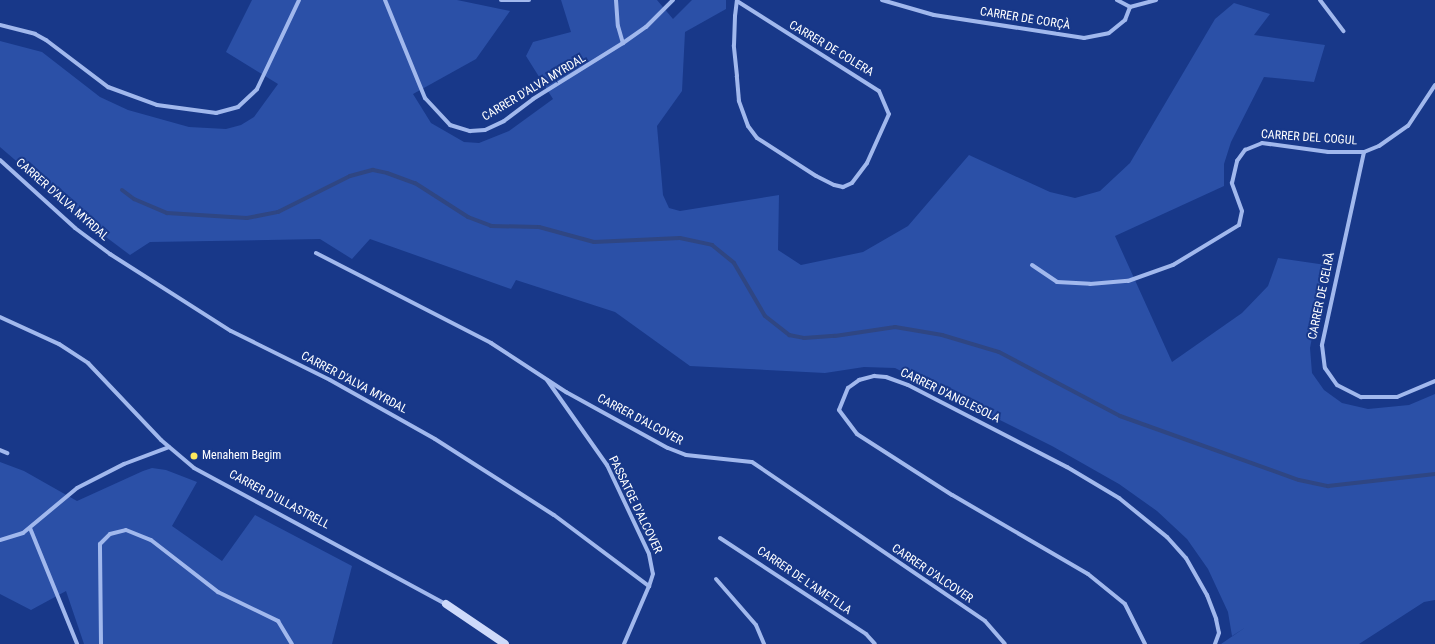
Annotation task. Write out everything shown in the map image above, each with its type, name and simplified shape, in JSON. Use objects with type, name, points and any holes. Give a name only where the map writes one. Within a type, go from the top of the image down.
[{"type":"street","points":[[0,25],[35,34],[46,40],[108,87],[157,105],[216,114],[238,107],[257,89],[299,0]]},
{"type":"street","name":"CARRER D'ALVA MYRDAL","points":[[384,0],[425,98],[450,125],[470,131],[485,130],[504,121],[533,99],[623,43]]},
{"type":"street","points":[[501,0],[529,0]]},
{"type":"street","points":[[616,0],[618,26],[623,43],[646,27],[673,0]]},
{"type":"street","name":"CARRER DE COLERA","points":[[737,0],[879,92],[889,114],[867,163],[852,183],[843,187],[834,185],[816,176],[757,138],[748,126],[739,101],[734,45],[737,0]]},
{"type":"street","name":"CARRER DE CORÇÀ","points":[[882,0],[934,15],[1070,37],[1097,37],[1110,33],[1125,20],[1130,7]]},
{"type":"street","points":[[1116,0],[1130,7],[1156,0]]},
{"type":"street","points":[[1320,0],[1343,31]]},
{"type":"street","name":"CARRER DEL COGUL","points":[[1032,266],[1057,282],[1090,284],[1128,281],[1173,265],[1239,225],[1242,211],[1232,183],[1233,172],[1245,150],[1253,145],[1277,143],[1328,152],[1364,152],[1379,146],[1408,126],[1435,84]]},
{"type":"street","name":"CARRER DE CELRÀ","points":[[1364,152],[1322,345],[1326,368],[1337,385],[1361,397],[1397,398],[1435,381]]},
{"type":"street","name":"CARRER D'ALVA MYRDAL","points":[[0,160],[75,228],[110,254],[231,331],[330,380],[435,439],[554,515],[650,586]]},
{"type":"street","name":"CARRER D'ALCOVER","points":[[316,253],[491,343],[604,414],[674,451],[699,458],[752,462],[985,621],[1005,644]]},
{"type":"street","name":"CARRER D'ULLASTRELL","points":[[0,317],[59,344],[88,363],[169,447],[194,468],[446,604],[505,644]]},
{"type":"street","name":"CARRER D'ANGLESOLA","points":[[1145,644],[1125,604],[1088,574],[952,495],[857,434],[839,410],[848,388],[859,380],[874,376],[886,377],[908,385],[1067,467],[1120,498],[1162,532],[1186,558],[1208,596],[1216,619],[1219,633],[1215,644]]},
{"type":"street","name":"PASSATGE D'ALCOVER","points":[[545,377],[607,465],[649,554],[653,574],[650,586]]},
{"type":"street","points":[[0,540],[30,528],[77,488],[124,464],[169,447]]},
{"type":"street","points":[[0,450],[8,453]]},
{"type":"street","points":[[30,528],[77,644]]},
{"type":"street","points":[[101,644],[100,544],[110,534],[126,530],[150,540],[218,592],[278,620],[292,644]]},
{"type":"street","name":"CARRER DE L'AMETLLA","points":[[720,538],[866,634],[875,644]]},
{"type":"street","points":[[716,579],[756,625],[764,644]]},
{"type":"street","points":[[624,644],[650,586]]},
{"type":"shaded area","points":[[252,0],[457,0],[510,11],[476,59],[413,94],[431,123],[464,142],[479,143],[509,131],[553,99],[526,56],[533,42],[571,32],[561,0],[657,0],[673,19],[692,0],[726,0],[726,9],[685,32],[682,91],[657,126],[663,195],[669,208],[680,211],[779,195],[778,250],[801,265],[863,252],[908,226],[969,155],[1050,192],[1075,198],[1100,191],[1130,163],[1215,19],[1234,3],[1270,14],[1254,35],[1325,45],[1314,82],[1264,77],[1231,142],[1224,164],[1224,186],[1115,236],[1172,362],[1242,313],[1268,286],[1278,258],[1326,265],[1310,348],[1312,373],[1324,390],[1342,403],[1368,409],[1409,405],[1435,394],[1435,600],[1424,602],[1359,644],[1221,644],[1246,627],[1232,636],[1228,612],[1208,569],[1187,539],[1157,511],[1119,484],[1052,446],[895,368],[864,367],[825,373],[690,366],[615,312],[516,280],[511,289],[370,239],[352,259],[320,239],[150,242],[130,255],[94,228],[0,147],[0,41],[42,52],[100,97],[128,110],[189,127],[226,129],[241,125],[254,117],[278,84],[226,52]]},
{"type":"shaded area","points":[[0,462],[24,471],[77,501],[143,471],[152,468],[166,470],[197,482],[172,526],[222,561],[255,515],[352,566],[332,644],[84,644],[66,591],[31,610],[0,594]]},
{"type":"waterway","points":[[122,190],[134,199],[167,213],[247,218],[278,212],[350,176],[373,170],[387,173],[415,183],[468,217],[491,226],[539,227],[594,242],[680,238],[712,245],[734,263],[765,316],[789,335],[804,338],[835,336],[895,327],[942,335],[999,352],[1120,416],[1299,480],[1328,486],[1435,474]]},
{"type":"place","name":"Menahem Begim","points":[[194,456]]}]
